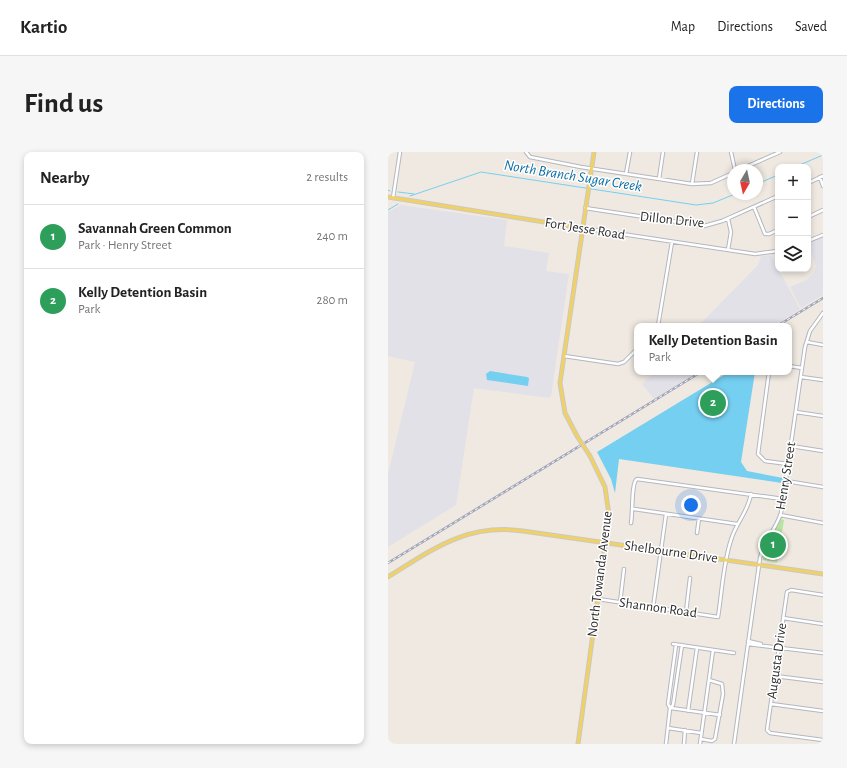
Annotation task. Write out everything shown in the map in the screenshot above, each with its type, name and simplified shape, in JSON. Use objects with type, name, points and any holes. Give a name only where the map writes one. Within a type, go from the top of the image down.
[{"type":"main road","name":"North Towanda Avenue","points":[[578,744],[610,515],[608,497],[601,477],[568,419],[562,401],[560,383],[594,152]]},
{"type":"main road","name":"Fort Jesse Road","points":[[388,198],[582,228]]},
{"type":"main road","name":"Shelbourne Drive","points":[[388,577],[443,543],[471,532],[508,529],[823,574]]},
{"type":"street","points":[[393,198],[400,152]]},
{"type":"street","points":[[626,174],[630,152]]},
{"type":"street","points":[[659,179],[663,152]]},
{"type":"street","points":[[692,184],[697,152]]},
{"type":"street","points":[[731,152],[734,164]]},
{"type":"street","points":[[753,164],[780,152]]},
{"type":"street","points":[[526,153],[530,157],[592,169],[692,184],[711,183],[727,176]]},
{"type":"street","points":[[811,182],[821,177],[823,186]]},
{"type":"street","name":"Dillon Drive","points":[[586,208],[699,226],[711,225],[728,219],[775,197]]},
{"type":"street","points":[[754,207],[766,234],[775,231]]},
{"type":"street","points":[[811,216],[823,210]]},
{"type":"street","points":[[728,219],[731,232],[728,250]]},
{"type":"street","name":"Fort Jesse Road","points":[[582,228],[760,254],[775,252]]},
{"type":"street","points":[[811,240],[823,235]]},
{"type":"street","points":[[658,323],[672,242]]},
{"type":"street","name":"Henry Street","points":[[734,744],[758,565],[764,543],[780,515],[807,342],[814,324],[823,313]]},
{"type":"street","points":[[807,342],[823,345]]},
{"type":"street","points":[[564,356],[618,364],[624,362],[634,352]]},
{"type":"street","points":[[792,366],[802,368]]},
{"type":"street","points":[[770,375],[758,454],[765,461],[788,464]]},
{"type":"street","points":[[801,377],[823,380]]},
{"type":"street","points":[[796,412],[823,416]]},
{"type":"street","points":[[791,446],[823,451]]},
{"type":"street","points":[[631,523],[634,509],[633,482],[639,479],[783,499]]},
{"type":"street","points":[[786,481],[823,487]]},
{"type":"street","points":[[726,560],[730,542],[738,524],[748,508],[751,494]]},
{"type":"street","points":[[634,509],[738,524]]},
{"type":"street","points":[[653,608],[666,514]]},
{"type":"street","points":[[780,515],[823,523]]},
{"type":"street","points":[[697,533],[699,518]]},
{"type":"street","name":"Shannon Road","points":[[598,599],[718,617],[726,560]]},
{"type":"street","points":[[620,603],[624,569]]},
{"type":"street","points":[[686,612],[690,578]]},
{"type":"street","name":"Augusta Drive","points":[[823,595],[788,591],[767,730],[769,732],[823,740]]},
{"type":"street","points":[[783,618],[823,624]]},
{"type":"street","points":[[748,643],[823,653]]},
{"type":"street","points":[[666,744],[670,708],[668,704],[675,644],[734,653]]},
{"type":"street","points":[[670,708],[673,705],[682,646]]},
{"type":"street","points":[[688,711],[697,648]]},
{"type":"street","points":[[700,744],[713,650]]},
{"type":"street","points":[[775,676],[823,682]]},
{"type":"street","points":[[701,739],[712,741],[715,739],[724,688],[722,684],[709,680]]},
{"type":"street","points":[[771,704],[823,711]]},
{"type":"street","points":[[670,708],[720,715]]},
{"type":"street","points":[[668,728],[701,733]]},
{"type":"street","points":[[684,744],[686,730]]},
{"type":"shaded area","points":[[401,205],[507,220],[504,246],[549,253],[546,271],[569,274],[551,396],[549,398],[474,388],[456,505],[388,547],[388,474],[415,362],[388,356],[388,212]]},
{"type":"shaded area","points":[[823,238],[823,295],[801,308],[790,287],[806,280],[813,274],[816,266],[811,252],[811,242]]},
{"type":"shaded area","points":[[771,255],[775,262],[775,272],[780,272],[800,309],[778,323],[701,323],[758,265],[761,256]]},
{"type":"shaded area","points":[[651,375],[694,375],[654,399],[642,384]]},
{"type":"green space","points":[[781,519],[784,520],[777,562],[763,560],[764,550]]},
{"type":"water","points":[[490,371],[527,377],[529,378],[528,386],[487,380],[486,374]]},
{"type":"water","points":[[724,375],[755,375],[741,462],[747,471],[783,478],[782,483],[619,459],[615,493],[611,479],[597,452]]},
{"type":"waterway","name":"North Branch Sugar Creek","points":[[802,164],[823,155]]},
{"type":"waterway","name":"North Branch Sugar Creek","points":[[410,196],[481,172],[696,205],[713,203],[727,197]]},
{"type":"waterway","name":"North Branch Sugar Creek","points":[[763,181],[775,176]]},
{"type":"waterway","points":[[398,192],[414,194]]},
{"type":"waterway","name":"North Branch Sugar Creek","points":[[388,210],[398,204]]},
{"type":"railway","points":[[782,323],[823,298]]},
{"type":"railway","points":[[388,563],[696,375]]},
{"type":"place","name":"Kelly Detention Basin","points":[[713,403]]},
{"type":"place","name":"Savannah Green Common","points":[[773,545]]}]
